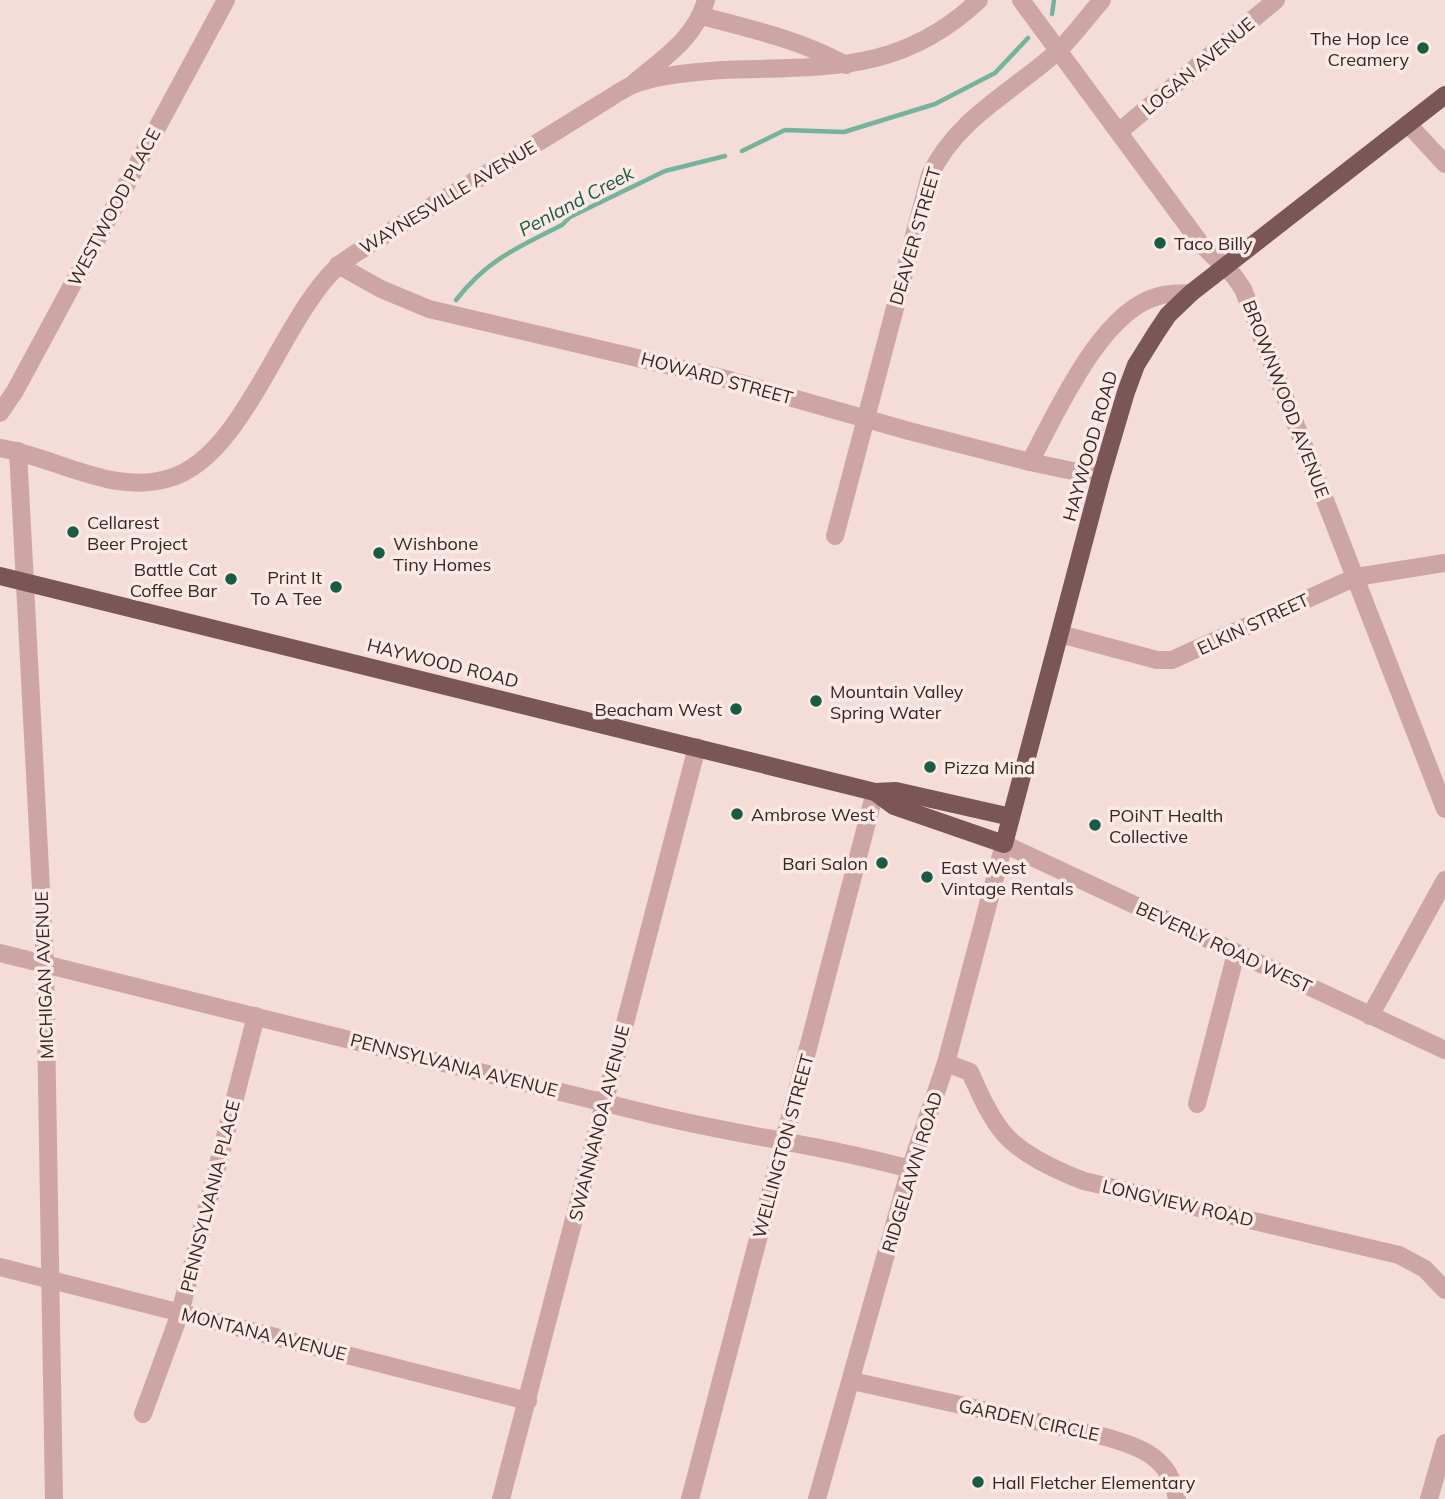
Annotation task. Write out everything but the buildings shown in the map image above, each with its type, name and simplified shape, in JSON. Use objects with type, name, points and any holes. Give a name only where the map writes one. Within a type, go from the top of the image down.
[{"type":"main road","name":"HAYWOOD ROAD","points":[[875,792],[894,806],[1004,844],[1101,477],[1136,365],[1168,315],[1191,293],[1445,95]]},
{"type":"main road","name":"HAYWOOD ROAD","points":[[0,576],[875,792],[896,791],[1011,817]]},
{"type":"street","name":"WESTWOOD PLACE","points":[[0,413],[15,391],[226,0]]},
{"type":"street","name":"WAYNESVILLE AVENUE","points":[[9,449],[99,477],[130,483],[170,478],[193,468],[215,450],[309,302],[338,265],[631,85],[697,72],[846,65],[877,59],[910,48],[939,32],[979,0]]},
{"type":"street","name":"BROWNWOOD AVENUE","points":[[1021,0],[1201,244],[1243,289],[1445,810]]},
{"type":"street","name":"DEAVER STREET","points":[[835,536],[930,175],[939,156],[954,136],[984,109],[1059,49],[1102,0]]},
{"type":"street","name":"LOGAN AVENUE","points":[[1120,131],[1276,0]]},
{"type":"street","points":[[631,85],[687,37],[704,8],[821,51],[846,65]]},
{"type":"street","points":[[1408,124],[1445,164]]},
{"type":"street","name":"HOWARD STREET","points":[[338,265],[381,289],[429,309],[722,378],[1030,462],[1101,477]]},
{"type":"street","points":[[1030,462],[1069,388],[1099,341],[1135,307],[1158,296],[1191,293]]},
{"type":"street","name":"MICHIGAN AVENUE","points":[[9,449],[24,583],[45,965],[54,1499]]},
{"type":"street","name":"ELKIN STREET","points":[[1060,634],[1157,660],[1172,660],[1356,577],[1445,563]]},
{"type":"street","name":"SWANNANOA AVENUE","points":[[501,1499],[697,747]]},
{"type":"street","name":"WELLINGTON STREET","points":[[690,1499],[875,792]]},
{"type":"street","name":"BEVERLY ROAD WEST","points":[[1004,844],[1445,1050]]},
{"type":"street","name":"RIDGELAWN ROAD","points":[[817,1499],[910,1169],[946,1063],[1004,844]]},
{"type":"street","points":[[1370,1016],[1445,880]]},
{"type":"street","name":"PENNSYLVANIA AVENUE","points":[[0,953],[647,1114],[867,1157],[910,1169]]},
{"type":"street","points":[[1196,1104],[1236,953]]},
{"type":"street","name":"PENNSYLVANIA PLACE","points":[[144,1414],[180,1313],[256,1016]]},
{"type":"street","name":"LONGVIEW ROAD","points":[[946,1063],[970,1072],[1003,1133],[1052,1169],[1084,1181],[1399,1255],[1425,1269],[1445,1290]]},
{"type":"street","name":"MONTANA AVENUE","points":[[0,1267],[528,1401]]},
{"type":"street","name":"GARDEN CIRCLE","points":[[852,1381],[1138,1446],[1169,1472],[1177,1499]]},
{"type":"street","points":[[1429,1499],[1445,1443]]},
{"type":"waterway","name":"Penland Creek","points":[[1052,14],[1054,0]]},
{"type":"waterway","name":"Penland Creek","points":[[742,151],[785,130],[844,132],[935,104],[995,73],[1028,38]]},
{"type":"waterway","name":"Penland Creek","points":[[456,300],[492,264],[562,225],[570,217],[665,171],[725,156]]},
{"type":"place","name":"The Hop Ice Creamery","points":[[1423,48]]},
{"type":"place","name":"Taco Billy","points":[[1160,243]]},
{"type":"place","name":"Cellarest Beer Project","points":[[73,532]]},
{"type":"place","name":"Wishbone Tiny Homes","points":[[379,553]]},
{"type":"place","name":"Battle Cat Coffee Bar","points":[[231,579]]},
{"type":"place","name":"Print It To A Tee","points":[[336,587]]},
{"type":"place","name":"Mountain Valley Spring Water","points":[[816,701]]},
{"type":"place","name":"Beacham West","points":[[736,709]]},
{"type":"place","name":"Pizza Mind","points":[[930,767]]},
{"type":"place","name":"Ambrose West","points":[[737,814]]},
{"type":"place","name":"POiNT Health Collective","points":[[1095,825]]},
{"type":"place","name":"Bari Salon","points":[[882,863]]},
{"type":"place","name":"East West Vintage Rentals","points":[[927,877]]},
{"type":"place","name":"Hall Fletcher Elementary","points":[[978,1482]]}]
